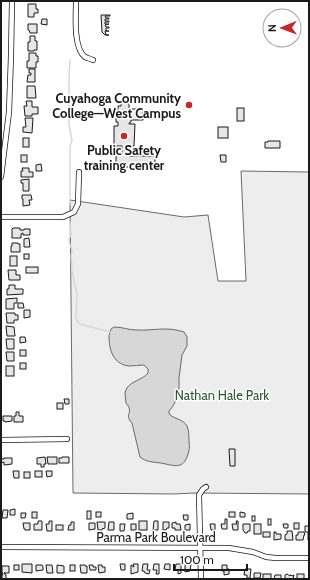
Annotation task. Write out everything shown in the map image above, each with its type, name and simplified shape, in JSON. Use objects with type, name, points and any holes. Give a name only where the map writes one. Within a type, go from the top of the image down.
[{"type":"street","points":[[1,178],[9,112],[12,1]]},
{"type":"street","points":[[76,1],[77,41],[81,52],[86,58],[94,60]]},
{"type":"street","points":[[1,217],[63,217],[74,212],[78,204],[79,172]]},
{"type":"street","points":[[1,440],[67,438]]},
{"type":"street","points":[[200,579],[199,495],[206,487]]},
{"type":"street","name":"Parma Park Boulevard","points":[[1,547],[229,548],[253,552],[266,557],[309,558]]},
{"type":"green space","name":"Nathan Hale Park","points":[[241,171],[309,172],[309,494],[73,493],[70,200],[184,217],[208,215],[218,281],[246,281]]},
{"type":"shaded area","points":[[114,327],[130,330],[171,329],[184,332],[187,337],[187,346],[182,355],[177,398],[169,411],[171,416],[181,420],[188,429],[189,451],[185,461],[182,464],[176,466],[150,462],[140,457],[132,423],[129,417],[129,409],[126,403],[125,393],[129,386],[148,373],[148,369],[144,365],[129,366],[116,360],[111,351],[109,340],[110,331]]},
{"type":"building","points":[[28,4],[36,4],[38,13],[34,13],[34,17],[28,17]]},
{"type":"building","points":[[101,15],[110,15],[105,16],[106,18],[109,18],[105,19],[105,21],[109,21],[105,22],[105,24],[109,24],[105,25],[106,27],[109,27],[106,28],[106,35],[102,32]]},
{"type":"building","points":[[42,19],[47,19],[47,25],[41,24]]},
{"type":"building","points":[[28,24],[37,24],[37,33],[30,33],[28,30]]},
{"type":"building","points":[[30,36],[35,36],[35,41],[37,41],[37,50],[28,51]]},
{"type":"building","points":[[29,53],[36,53],[36,56],[38,56],[36,68],[27,68]]},
{"type":"building","points":[[29,69],[35,69],[35,82],[27,82],[28,75],[31,75],[31,73],[29,73]]},
{"type":"building","points":[[27,86],[35,86],[36,98],[27,98]]},
{"type":"building","points":[[26,101],[32,101],[32,107],[38,107],[38,114],[25,116],[24,106],[27,106]]},
{"type":"building","name":"Public Safety training center","points":[[121,101],[129,103],[129,109],[143,109],[143,120],[131,120],[129,123],[135,124],[134,146],[125,146],[125,153],[129,153],[129,156],[155,156],[155,163],[129,164],[129,167],[116,167],[116,155],[122,155],[122,146],[114,146],[114,126],[118,126],[118,122],[116,122],[116,111],[118,111],[118,106],[121,106]]},
{"type":"building","points":[[237,108],[244,108],[244,121],[237,121]]},
{"type":"building","points":[[25,118],[33,118],[32,133],[23,132],[23,127],[26,127]]},
{"type":"building","points":[[218,127],[228,127],[228,138],[218,138]]},
{"type":"building","points":[[23,138],[29,138],[29,147],[23,147]]},
{"type":"building","points":[[280,141],[280,148],[265,148],[265,142]]},
{"type":"building","points":[[21,155],[27,155],[27,162],[21,162]]},
{"type":"building","points":[[220,155],[226,155],[226,162],[221,162]]},
{"type":"building","points":[[41,164],[42,171],[36,171],[36,165]]},
{"type":"building","points":[[22,168],[29,168],[29,172],[33,172],[33,177],[21,177],[21,171],[23,171]]},
{"type":"building","points":[[29,179],[29,191],[23,191],[23,183],[21,183],[21,180]]},
{"type":"building","points":[[22,195],[31,195],[32,200],[29,200],[30,205],[23,206]]},
{"type":"building","points":[[13,228],[20,228],[20,230],[30,229],[30,235],[23,235],[23,233],[21,234],[21,238],[12,238]]},
{"type":"building","points":[[29,238],[30,247],[24,247],[24,239]]},
{"type":"building","points":[[12,243],[20,244],[20,252],[11,252]]},
{"type":"building","points":[[24,254],[29,254],[29,259],[24,259]]},
{"type":"building","points":[[10,256],[17,256],[17,266],[10,266]]},
{"type":"building","points":[[26,267],[38,267],[38,273],[26,273]]},
{"type":"building","points":[[8,270],[16,270],[16,275],[20,275],[20,280],[9,280]]},
{"type":"building","points":[[9,285],[15,285],[15,289],[23,289],[23,294],[7,295]]},
{"type":"building","points":[[17,298],[17,303],[14,303],[14,309],[6,309],[6,299]]},
{"type":"building","points":[[18,303],[23,303],[24,308],[18,308]]},
{"type":"building","points":[[24,310],[30,310],[30,317],[24,318]]},
{"type":"building","points":[[6,313],[15,313],[15,315],[18,315],[18,320],[14,320],[14,323],[7,323]]},
{"type":"building","points":[[6,326],[14,327],[15,336],[7,336]]},
{"type":"building","points":[[20,337],[25,337],[26,342],[20,343]]},
{"type":"building","points":[[6,339],[14,339],[14,349],[7,349]]},
{"type":"building","points":[[20,350],[26,350],[26,356],[20,356]]},
{"type":"building","points":[[6,352],[14,352],[14,361],[7,361]]},
{"type":"building","points":[[20,363],[26,363],[26,369],[20,369]]},
{"type":"building","points":[[6,366],[14,366],[14,376],[6,376]]},
{"type":"building","points":[[64,399],[69,399],[69,404],[65,404]]},
{"type":"building","points":[[57,403],[63,403],[63,409],[57,409]]},
{"type":"building","points":[[16,412],[19,412],[19,416],[23,416],[23,422],[14,422]]},
{"type":"building","points":[[3,416],[12,416],[12,421],[3,421]]},
{"type":"building","points":[[229,449],[235,449],[235,466],[230,466]]},
{"type":"building","points":[[45,457],[46,464],[44,464],[44,467],[41,467],[41,464],[37,464],[37,458]]},
{"type":"building","points":[[47,457],[57,457],[57,464],[48,464]]},
{"type":"building","points":[[69,457],[69,463],[59,463],[59,458]]},
{"type":"building","points":[[12,458],[12,464],[4,465],[4,462],[1,463],[1,459]]},
{"type":"building","points":[[13,471],[19,471],[19,478],[14,478]]},
{"type":"building","points":[[35,471],[42,471],[42,477],[35,477]]},
{"type":"building","points":[[46,471],[52,471],[52,476],[47,477]]},
{"type":"building","points":[[24,472],[30,472],[30,478],[24,478]]},
{"type":"building","points":[[15,509],[15,515],[10,515],[10,510]]},
{"type":"building","points":[[3,510],[8,510],[7,518],[2,518]]},
{"type":"building","points":[[87,511],[91,511],[91,519],[87,519]]},
{"type":"building","points":[[32,512],[37,512],[37,518],[32,518]]},
{"type":"building","points":[[96,512],[101,512],[101,517],[96,517]]},
{"type":"building","points":[[229,512],[235,512],[235,517],[229,517]]},
{"type":"building","points":[[240,512],[245,513],[245,517],[240,517]]},
{"type":"building","points":[[21,513],[26,513],[25,518],[21,518]]},
{"type":"building","points":[[133,513],[133,519],[127,519],[127,514]]},
{"type":"building","points":[[183,515],[188,515],[188,520],[184,520]]},
{"type":"building","points":[[252,516],[255,516],[255,521],[252,521]]},
{"type":"building","points":[[225,519],[227,519],[227,529],[222,529],[221,524],[225,524]]},
{"type":"building","points":[[268,519],[271,519],[271,525],[268,525]]},
{"type":"building","points":[[38,521],[42,521],[42,530],[34,530],[34,524],[38,524]]},
{"type":"building","points":[[49,521],[52,521],[52,531],[47,531],[46,524],[49,524]]},
{"type":"building","points":[[139,521],[147,521],[147,530],[139,530]]},
{"type":"building","points":[[154,521],[158,521],[158,530],[153,530]]},
{"type":"building","points":[[236,521],[238,521],[238,530],[233,530],[232,524],[237,524]]},
{"type":"building","points":[[71,522],[74,522],[74,530],[68,530],[69,525],[71,525]]},
{"type":"building","points":[[97,522],[105,522],[105,528],[98,530]]},
{"type":"building","points":[[109,522],[114,522],[114,530],[108,530]]},
{"type":"building","points":[[163,522],[169,522],[169,528],[166,530],[163,530]]},
{"type":"building","points":[[176,522],[176,524],[180,524],[181,530],[175,530],[175,528],[172,528],[172,523]]},
{"type":"building","points":[[23,523],[30,523],[30,530],[24,529]]},
{"type":"building","points":[[89,523],[95,523],[95,529],[89,530]]},
{"type":"building","points":[[294,523],[299,523],[299,529],[294,529]]},
{"type":"building","points":[[120,524],[125,524],[124,531],[120,531]]},
{"type":"building","points":[[131,524],[136,524],[136,530],[131,530]]},
{"type":"building","points":[[190,524],[190,530],[185,530],[185,525]]},
{"type":"building","points":[[210,524],[215,524],[215,530],[211,530]]},
{"type":"building","points":[[243,524],[250,524],[250,531],[245,533],[243,530]]},
{"type":"building","points":[[254,524],[261,524],[261,534],[254,534]]},
{"type":"building","points":[[283,524],[288,524],[288,528],[284,528]]},
{"type":"building","points":[[56,525],[63,525],[63,530],[56,530]]},
{"type":"building","points":[[305,526],[309,526],[309,540],[308,532],[305,532]]},
{"type":"building","points":[[287,531],[292,531],[293,540],[285,540]]},
{"type":"building","points":[[263,532],[270,532],[270,537],[263,537]]},
{"type":"building","points":[[274,532],[276,532],[276,534],[281,534],[281,539],[274,540]]},
{"type":"building","points":[[298,532],[304,532],[305,535],[303,540],[296,540],[296,535],[298,535]]},
{"type":"building","points":[[22,564],[32,564],[32,573],[22,572]]},
{"type":"building","points":[[120,564],[125,564],[125,570],[121,570]]},
{"type":"building","points":[[133,564],[138,564],[138,572],[131,574],[131,565],[134,567]]},
{"type":"building","points":[[143,564],[148,564],[147,570],[150,570],[149,574],[142,571]]},
{"type":"building","points":[[154,564],[159,564],[159,574],[156,574],[157,570],[153,570]]},
{"type":"building","points":[[165,564],[170,564],[170,570],[164,569]]},
{"type":"building","points":[[176,564],[181,564],[181,573],[178,574],[178,570],[175,570]]},
{"type":"building","points":[[185,564],[191,564],[190,571],[185,572]]},
{"type":"building","points":[[14,565],[19,565],[19,570],[14,570]]},
{"type":"building","points":[[36,565],[42,565],[43,570],[36,571]]},
{"type":"building","points":[[46,565],[52,565],[53,573],[47,573]]},
{"type":"building","points":[[57,565],[64,566],[64,573],[57,573]]},
{"type":"building","points":[[70,565],[75,565],[75,571],[70,571]]},
{"type":"building","points":[[80,565],[87,566],[87,573],[81,573]]},
{"type":"building","points":[[89,565],[96,567],[96,570],[90,570]]},
{"type":"building","points":[[98,565],[105,567],[105,572],[99,573]]},
{"type":"building","points":[[222,565],[227,565],[229,574],[224,575]]},
{"type":"building","points":[[2,566],[9,566],[9,573],[5,573],[6,579],[2,579]]},
{"type":"building","points":[[245,569],[251,569],[250,578],[247,578],[247,575],[244,575]]},
{"type":"building","points":[[254,573],[261,573],[260,578],[254,578]]},
{"type":"building","points":[[263,574],[271,574],[271,579],[263,579]]},
{"type":"building","points":[[287,574],[290,576],[294,575],[293,579],[285,579],[285,575]]},
{"type":"building","points":[[297,574],[304,574],[304,579],[297,579]]},
{"type":"building","points":[[275,575],[281,575],[281,579],[274,579]]},
{"type":"waterway","points":[[70,60],[69,124],[72,141],[70,146],[70,204]]},
{"type":"waterway","points":[[70,222],[71,235],[69,239],[72,250],[72,271],[77,294],[76,318],[80,324],[110,332]]},
{"type":"place","name":"Cuyahoga Community College—West Campus","points":[[189,105]]},
{"type":"place","name":"Public Safety training center","points":[[124,136]]}]
